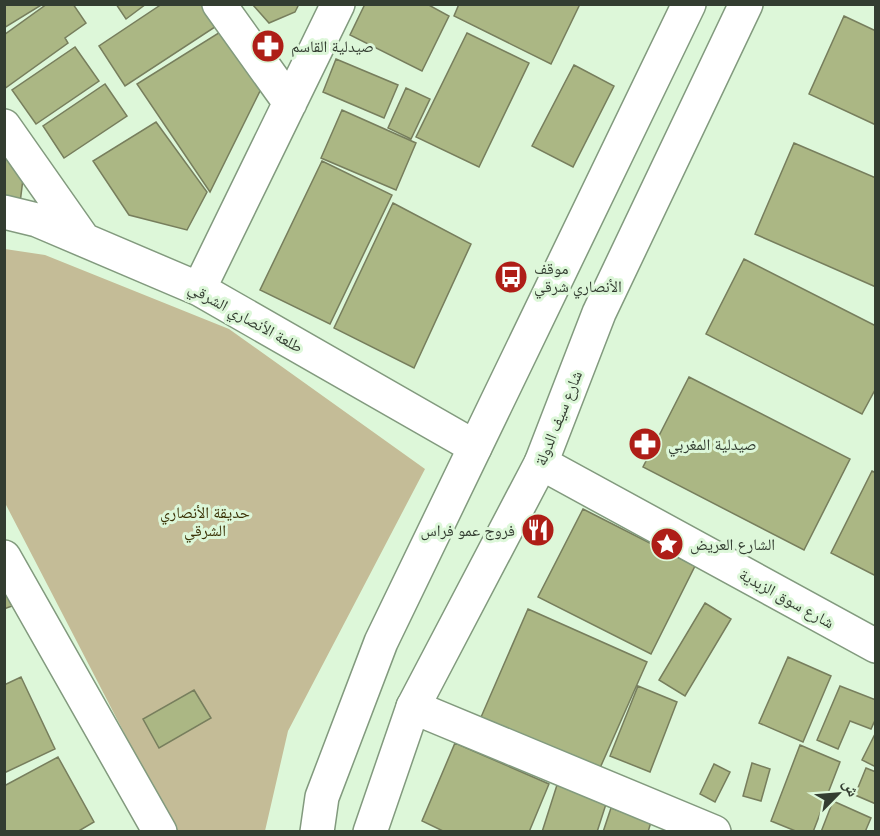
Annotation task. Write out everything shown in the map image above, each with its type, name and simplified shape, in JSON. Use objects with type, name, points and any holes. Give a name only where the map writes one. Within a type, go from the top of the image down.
[{"type":"street","points":[[219,4],[290,103]]},
{"type":"street","points":[[199,289],[338,4]]},
{"type":"street","points":[[317,831],[321,797],[381,642],[689,4]]},
{"type":"street","name":"شارع سيف الدولة","points":[[370,831],[413,707],[541,463],[599,313],[746,4]]},
{"type":"street","points":[[4,126],[84,240]]},
{"type":"street","name":"طلعة الأنصاري الشرقي","points":[[4,212],[37,220],[199,289],[475,447]]},
{"type":"street","name":"شارع سوق الزبدية","points":[[541,463],[876,646]]},
{"type":"street","points":[[4,556],[160,831]]},
{"type":"street","points":[[413,707],[714,831]]},
{"type":"green space","name":"حديقة الأنصاري الشرقي","points":[[5,249],[45,255],[229,329],[425,469],[288,731],[265,831],[175,831],[5,503]]},
{"type":"building","points":[[4,4],[43,4],[4,28]]},
{"type":"building","points":[[47,4],[73,4],[86,23],[65,38],[68,43],[4,89],[4,35]]},
{"type":"building","points":[[116,4],[146,4],[126,19]]},
{"type":"building","points":[[162,4],[205,4],[218,25],[125,86],[99,46]]},
{"type":"building","points":[[252,4],[299,4],[295,12],[269,23]]},
{"type":"building","points":[[365,4],[427,4],[449,16],[422,71],[350,35]]},
{"type":"building","points":[[459,4],[580,4],[551,64],[454,16]]},
{"type":"building","points":[[844,16],[876,31],[876,125],[809,94]]},
{"type":"building","points":[[225,29],[262,87],[210,192],[137,84]]},
{"type":"building","points":[[467,33],[529,63],[479,167],[416,137]]},
{"type":"building","points":[[75,47],[99,81],[36,124],[12,90]]},
{"type":"building","points":[[336,59],[398,85],[384,118],[323,92]]},
{"type":"building","points":[[574,65],[614,86],[573,167],[532,146]]},
{"type":"building","points":[[105,84],[127,116],[64,158],[43,126]]},
{"type":"building","points":[[406,88],[430,99],[411,139],[388,128]]},
{"type":"building","points":[[342,110],[416,143],[396,190],[321,158]]},
{"type":"building","points":[[156,122],[207,192],[187,230],[129,215],[93,161]]},
{"type":"building","points":[[794,143],[876,178],[876,287],[755,234]]},
{"type":"building","points":[[4,151],[23,179],[20,203],[4,199]]},
{"type":"building","points":[[322,161],[392,195],[330,324],[260,290]]},
{"type":"building","points":[[393,203],[471,244],[414,368],[334,328]]},
{"type":"building","points":[[744,259],[876,326],[876,388],[862,414],[706,334]]},
{"type":"building","points":[[689,377],[850,459],[804,550],[643,467]]},
{"type":"building","points":[[872,471],[876,473],[876,576],[831,553]]},
{"type":"building","points":[[583,509],[695,566],[651,654],[538,597]]},
{"type":"building","points":[[4,589],[12,606],[4,609]]},
{"type":"building","points":[[705,603],[731,619],[685,696],[659,680]]},
{"type":"building","points":[[528,609],[647,662],[596,777],[478,724]]},
{"type":"building","points":[[788,657],[831,676],[803,742],[759,723]]},
{"type":"building","points":[[21,677],[55,749],[4,773],[4,685]]},
{"type":"building","points":[[638,686],[677,702],[650,772],[610,756]]},
{"type":"building","points":[[840,686],[876,700],[876,718],[871,729],[850,721],[838,749],[817,740]]},
{"type":"building","points":[[194,690],[211,718],[159,748],[143,719]]},
{"type":"building","points":[[876,732],[876,767],[862,760]]},
{"type":"building","points":[[455,743],[549,784],[529,832],[445,832],[422,821]]},
{"type":"building","points":[[800,745],[840,762],[813,832],[798,832],[771,821]]},
{"type":"building","points":[[58,757],[94,822],[77,832],[4,832],[4,786]]},
{"type":"building","points":[[752,763],[770,769],[761,801],[743,796]]},
{"type":"building","points":[[714,764],[730,772],[715,802],[700,794]]},
{"type":"building","points":[[866,768],[876,772],[876,804],[855,795]]},
{"type":"building","points":[[557,785],[607,801],[597,832],[542,832]]},
{"type":"building","points":[[833,801],[871,818],[865,832],[821,832]]},
{"type":"building","points":[[611,808],[651,822],[648,832],[603,832]]},
{"type":"place","name":"صيدلية القاسم","points":[[268,46]]},
{"type":"place","name":"موقف الأنصاري شرقي","points":[[511,277]]},
{"type":"place","name":"صيدلية المغربي","points":[[645,444]]},
{"type":"place","name":"فروج عمو فراس","points":[[538,530]]},
{"type":"place","name":"الشارع العريض","points":[[667,544]]}]
